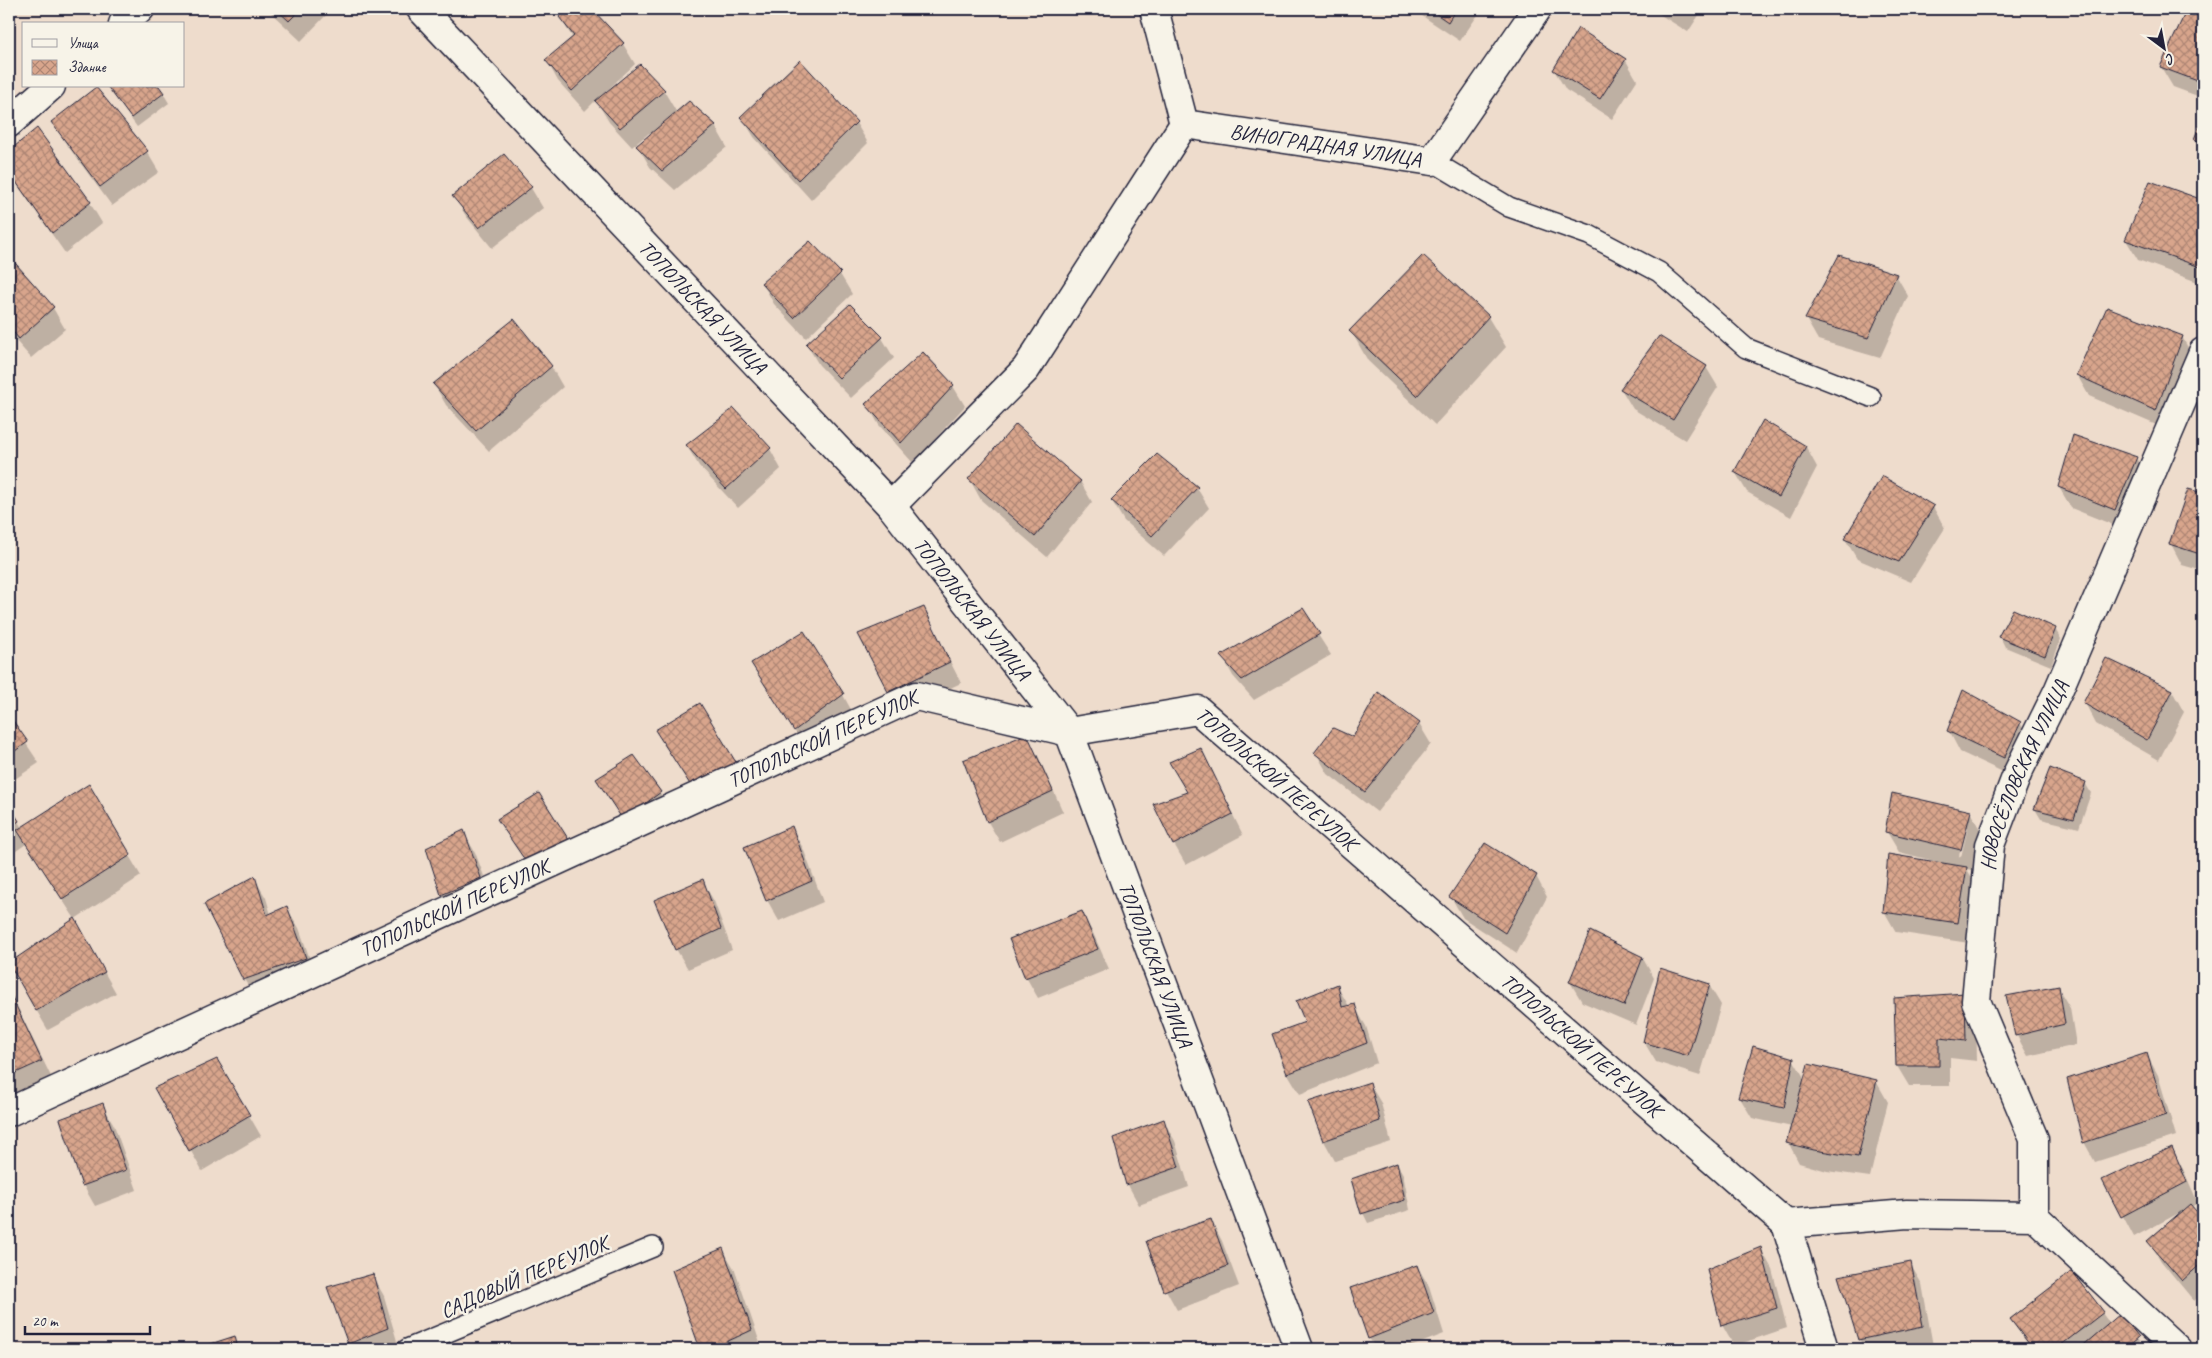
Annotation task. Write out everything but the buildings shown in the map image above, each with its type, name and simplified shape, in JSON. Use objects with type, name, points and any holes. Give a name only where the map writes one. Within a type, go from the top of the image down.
[{"type":"street","points":[[125,22],[140,9]]},
{"type":"street","name":"ТОПОЛЬСКАЯ УЛИЦА","points":[[421,9],[891,506],[1069,732],[1299,1349]]},
{"type":"street","points":[[891,506],[1026,369],[1184,124],[1154,9]]},
{"type":"street","name":"ВИНОГРАДНАЯ УЛИЦА","points":[[1184,124],[1432,161],[1537,9]]},
{"type":"street","points":[[9,123],[49,88]]},
{"type":"street","name":"НОВОСЁЛОВСКАЯ УЛИЦА","points":[[2034,1216],[2034,1140],[1976,1001],[1990,845],[2018,772],[2058,691],[2203,352]]},
{"type":"street","name":"ТОПОЛЬСКОЙ ПЕРЕУЛОК","points":[[9,1112],[916,696],[1069,732],[1198,710],[1786,1224]]},
{"type":"street","points":[[1824,1349],[1786,1224],[1907,1214],[2034,1216],[2177,1349]]},
{"type":"lane","points":[[1432,161],[1509,207],[1589,235],[1659,272],[1746,348],[1871,397]]},
{"type":"lane","name":"САДОВЫЙ ПЕРЕУЛОК","points":[[411,1349],[653,1247]]}]
